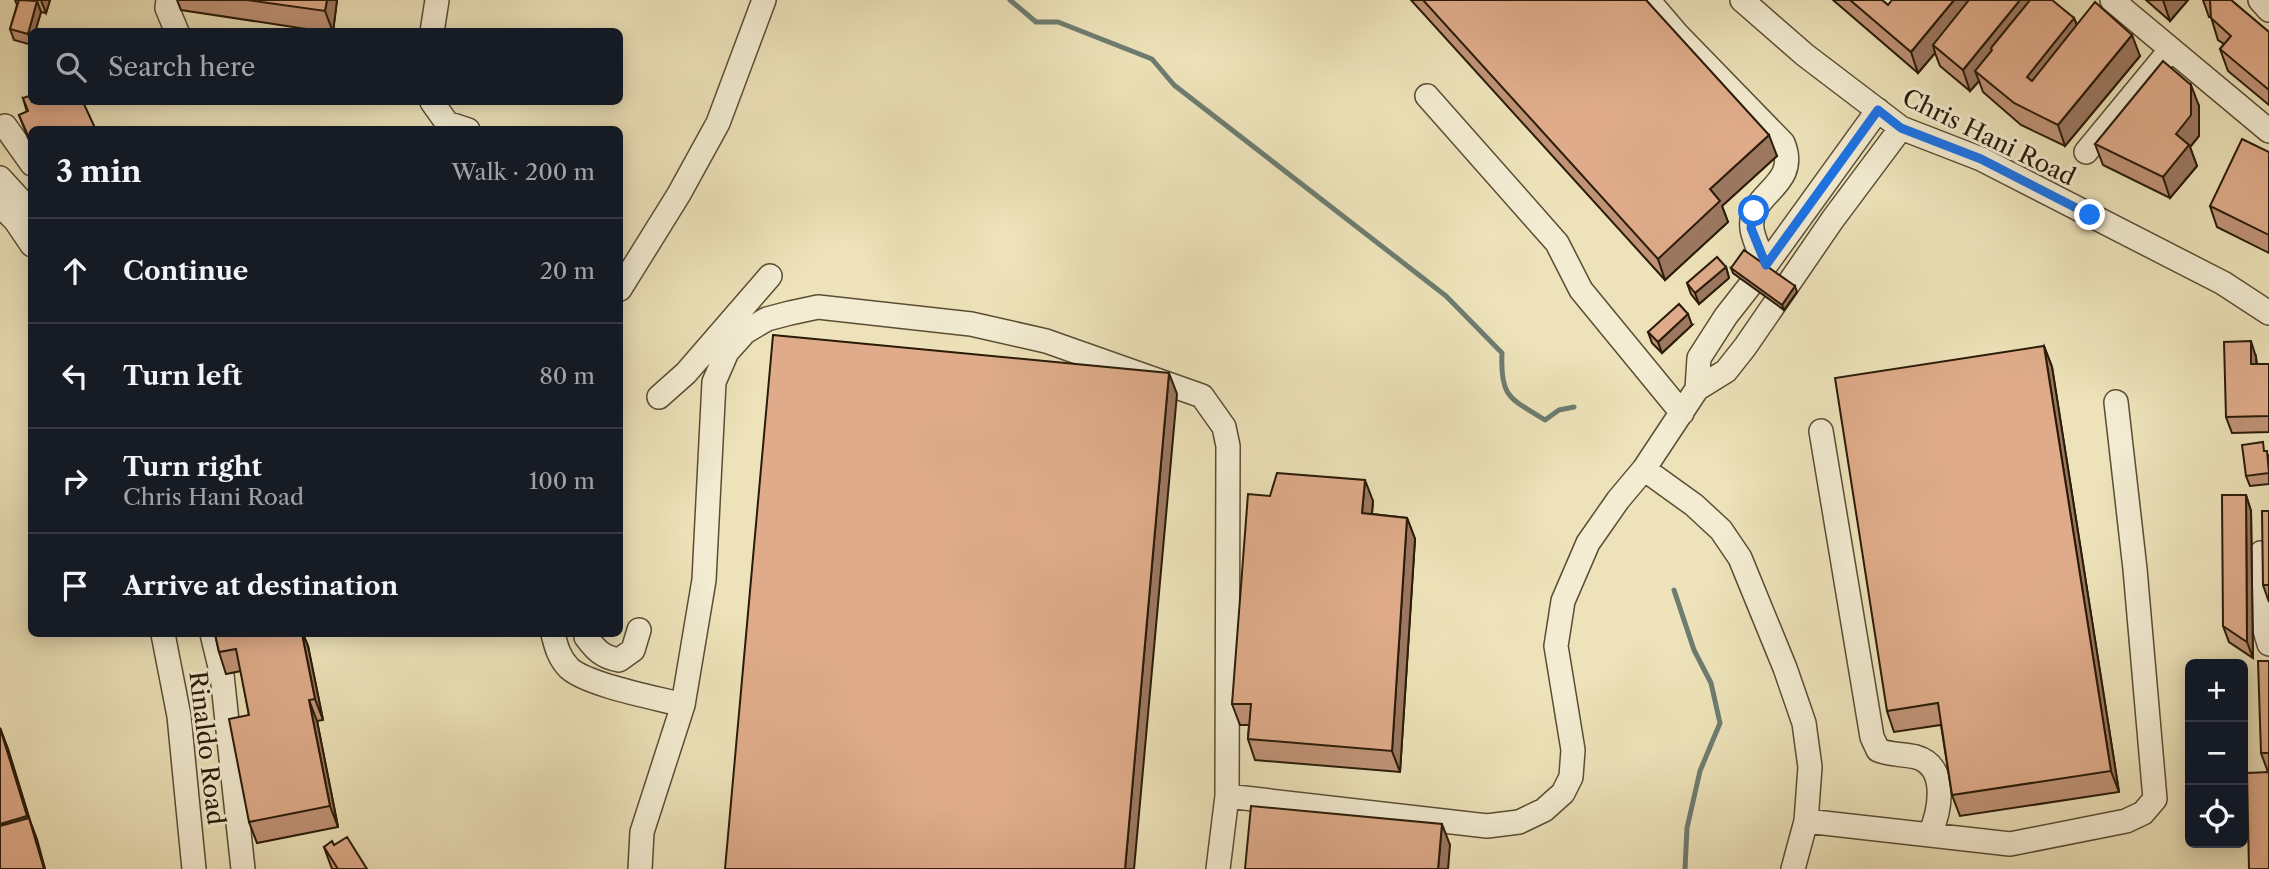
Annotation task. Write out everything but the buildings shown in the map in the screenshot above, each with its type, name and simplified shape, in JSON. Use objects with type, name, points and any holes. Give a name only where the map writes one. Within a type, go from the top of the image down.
[{"type":"street","points":[[168,0],[167,8],[175,28]]},
{"type":"street","points":[[433,28],[437,0]]},
{"type":"street","points":[[623,284],[679,194],[718,123],[764,0]]},
{"type":"street","points":[[1648,0],[1677,34],[1783,143],[1788,154],[1785,174],[1754,211],[1751,228],[1766,265]]},
{"type":"street","name":"Chris Hani Road","points":[[1742,0],[1805,55],[1901,128],[1981,159],[2222,283],[2269,313]]},
{"type":"street","points":[[2112,0],[2269,131]]},
{"type":"street","points":[[2260,0],[2269,10]]},
{"type":"street","points":[[2086,152],[2171,49]]},
{"type":"street","points":[[1427,96],[1558,243],[1581,290],[1682,414]]},
{"type":"street","points":[[435,105],[452,126]]},
{"type":"street","points":[[1697,389],[1699,358],[1726,316],[1878,110]]},
{"type":"street","points":[[5,126],[28,158]]},
{"type":"street","points":[[1227,796],[1487,826],[1519,822],[1544,810],[1563,793],[1571,777],[1573,750],[1556,646],[1563,601],[1588,543],[1644,469],[1697,389],[1726,371],[1745,347],[1833,219],[1901,128]]},
{"type":"street","points":[[0,178],[28,210]]},
{"type":"street","points":[[0,205],[15,220],[28,240]]},
{"type":"street","points":[[659,397],[686,373],[770,276]]},
{"type":"street","points":[[640,869],[642,832],[683,705],[704,580],[714,382],[727,352],[745,332],[767,319],[818,307],[971,324],[1046,341],[1202,396],[1224,427],[1228,446],[1227,796],[1218,869]]},
{"type":"street","points":[[1806,821],[2010,844],[2126,821],[2143,813],[2154,799],[2135,569],[2116,402]]},
{"type":"street","points":[[1821,431],[1872,737],[1878,750],[1919,758],[1933,768],[1939,787],[1938,815],[1930,834]]},
{"type":"street","points":[[1644,469],[1694,505],[1721,530],[1740,558],[1804,723],[1810,767],[1806,821],[1793,869]]},
{"type":"street","points":[[2261,553],[2265,630],[2269,644]]},
{"type":"street","points":[[586,637],[597,652],[607,658],[619,660],[633,650],[639,630]]},
{"type":"street","name":"Rinaldo Road","points":[[164,637],[179,716],[194,869]]},
{"type":"street","points":[[213,637],[222,675],[243,869]]},
{"type":"street","points":[[554,637],[557,650],[571,670],[597,681],[683,705]]},
{"type":"street","points":[[586,637],[597,681]]},
{"type":"waterway","points":[[1010,0],[1036,22],[1058,22],[1152,59],[1174,85],[1446,296],[1502,353],[1505,388],[1515,401],[1545,420],[1559,410],[1574,407]]},
{"type":"waterway","points":[[1674,590],[1694,650],[1711,683],[1720,723],[1700,771],[1687,828],[1685,869]]},
{"type":"route","points":[[1754,211],[1751,228],[1766,265],[1878,110],[1901,128],[1981,159],[2090,215]]}]
